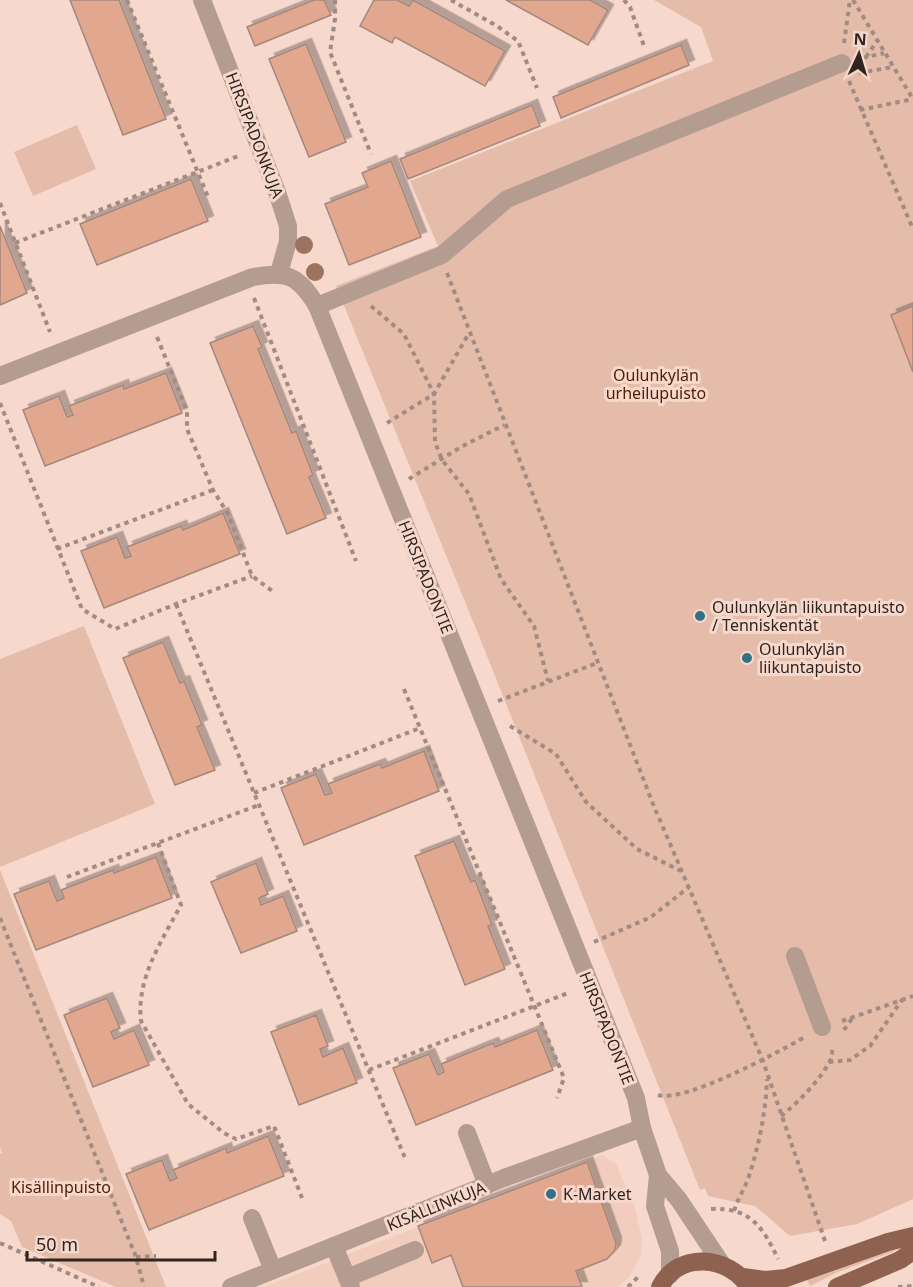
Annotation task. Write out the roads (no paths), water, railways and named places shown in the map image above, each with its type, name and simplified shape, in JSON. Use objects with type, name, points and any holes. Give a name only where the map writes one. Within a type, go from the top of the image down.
[{"type":"main road","points":[[665,1281],[681,1266],[707,1260],[722,1263],[746,1282],[786,1278],[888,1242],[913,1236]]},
{"type":"main road","points":[[837,1287],[900,1260],[913,1251]]},
{"type":"street","name":"HIRSIPADONKUJA","points":[[202,0],[288,226],[288,241],[279,273]]},
{"type":"street","points":[[317,306],[442,255],[507,199],[844,69]]},
{"type":"street","points":[[0,376],[253,277],[279,273]]},
{"type":"street","name":"HIRSIPADONTIE","points":[[279,273],[297,281],[309,292],[317,306],[636,1098],[642,1128],[658,1175],[679,1200],[722,1263]]},
{"type":"street","points":[[795,956],[822,1028]]},
{"type":"street","name":"KISÄLLINKUJA","points":[[231,1287],[488,1185],[642,1128]]},
{"type":"street","points":[[467,1133],[488,1185]]},
{"type":"street","name":"HIRSIPADONTIE","points":[[658,1175],[655,1206],[670,1251],[665,1281]]},
{"type":"street","points":[[252,1218],[273,1270]]},
{"type":"street","points":[[334,1246],[349,1283],[415,1250]]},
{"type":"place","name":"Oulunkylän liikuntapuisto / Tenniskentät","points":[[700,616]]},
{"type":"place","name":"Oulunkylän liikuntapuisto","points":[[747,658]]},
{"type":"place","name":"K-Market","points":[[551,1194]]},
{"type":"park label","name":"Oulunkylän urheilupuisto","points":[[656,384]]},
{"type":"park label","name":"Kisällinpuisto","points":[[61,1187]]}]
